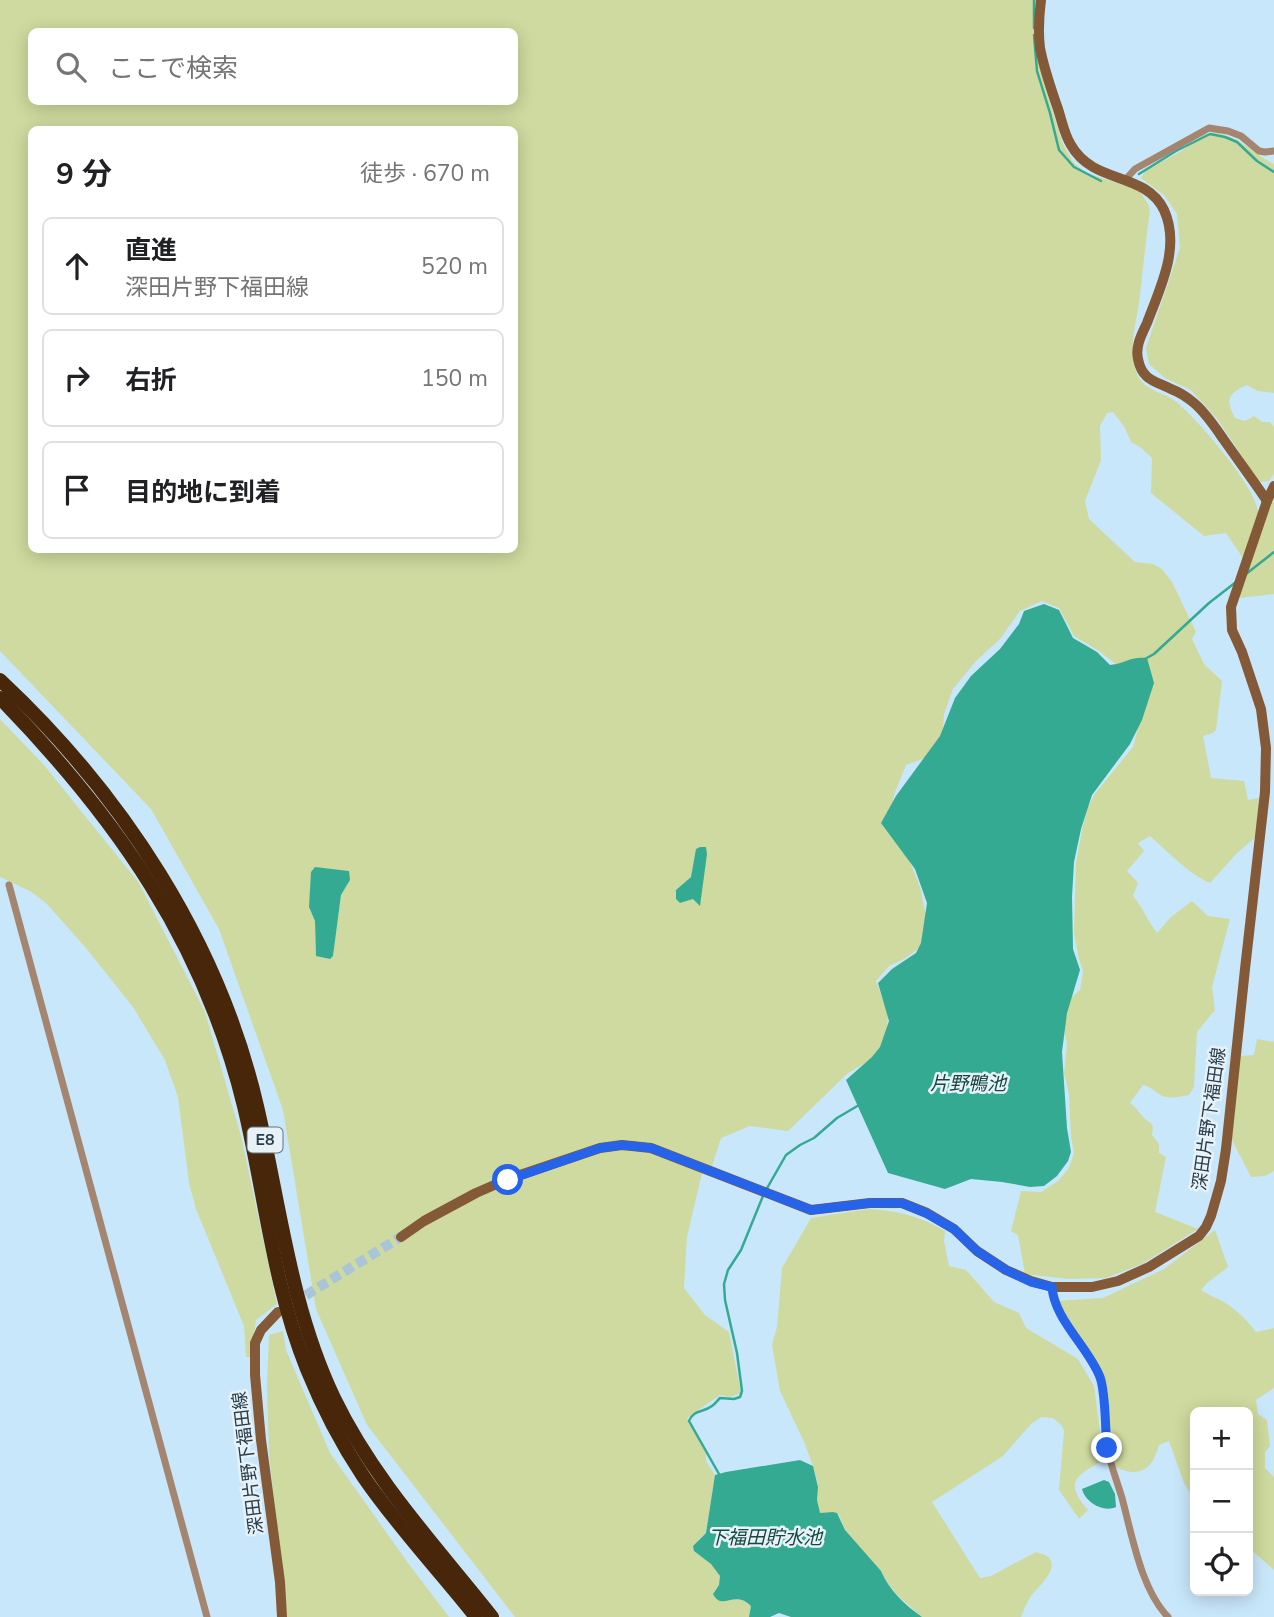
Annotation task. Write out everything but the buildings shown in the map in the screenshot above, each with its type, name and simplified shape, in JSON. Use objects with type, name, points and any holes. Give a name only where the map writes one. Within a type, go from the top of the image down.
[{"type":"highway","name":"E8","points":[[0,680],[75,759],[128,826],[197,941],[216,982],[245,1062],[257,1103],[297,1297],[334,1397],[352,1432],[396,1499],[492,1617]]},
{"type":"highway","name":"E8","points":[[0,698],[64,767],[119,836],[166,908],[186,947],[232,1065],[253,1144],[281,1285],[307,1368],[324,1406],[363,1475],[476,1617]]},
{"type":"main road","points":[[1041,0],[1040,47],[1068,141],[1084,162],[1151,193],[1164,210],[1169,235],[1168,264],[1139,343],[1140,367],[1151,380],[1186,397],[1205,413],[1267,501]]},
{"type":"main road","name":"深田片野下福田線","points":[[401,1237],[476,1193],[519,1175],[600,1148],[630,1145],[651,1148],[811,1210],[870,1203],[902,1203],[954,1229],[977,1251],[1006,1270],[1031,1282],[1052,1287],[1092,1287],[1118,1281],[1141,1271],[1199,1236],[1214,1207],[1226,1149],[1266,781],[1266,748],[1261,709],[1232,630],[1231,607],[1274,486]]},
{"type":"main road","name":"深田片野下福田線","points":[[278,1312],[261,1330],[255,1343],[255,1375],[278,1560],[282,1617]]},
{"type":"street","points":[[1125,180],[1135,169],[1209,128],[1241,136],[1259,151],[1274,151]]},
{"type":"street","points":[[9,885],[207,1617]]},
{"type":"street","points":[[1052,1287],[1053,1297],[1100,1378],[1111,1466],[1143,1574],[1153,1599],[1168,1617]]},
{"type":"shaded area","points":[[0,0],[1037,0],[1036,55],[1062,142],[1073,162],[1086,173],[1139,190],[1150,210],[1133,345],[1137,374],[1149,388],[1175,401],[1210,436],[1237,470],[1255,501],[1258,512],[1243,558],[1226,533],[1204,536],[1151,493],[1152,458],[1131,442],[1124,426],[1113,412],[1107,413],[1100,426],[1101,460],[1085,501],[1089,519],[1135,562],[1153,564],[1162,569],[1172,582],[1196,632],[1192,639],[1204,664],[1222,681],[1216,730],[1203,736],[1211,778],[1244,781],[1248,800],[1259,798],[1256,837],[1238,852],[1210,883],[1186,868],[1150,836],[1138,843],[1144,851],[1127,871],[1138,883],[1133,896],[1157,933],[1171,917],[1192,901],[1208,916],[1230,919],[1212,987],[1215,1010],[1197,1032],[1194,1087],[1189,1095],[1169,1097],[1143,1085],[1130,1103],[1151,1123],[1152,1135],[1159,1144],[1159,1153],[1166,1157],[1155,1212],[1198,1229],[1142,1264],[1106,1278],[1068,1279],[1025,1274],[1018,1235],[1011,1231],[1021,1191],[1041,1192],[1058,1181],[1069,1168],[1074,1153],[1069,1094],[1064,1073],[1067,1044],[1063,1024],[1065,1003],[1080,990],[1083,971],[1074,933],[1076,863],[1088,807],[1094,795],[1133,747],[1146,698],[1121,668],[1074,636],[1059,608],[1042,601],[1020,611],[1000,639],[976,661],[953,689],[944,714],[942,742],[936,754],[906,765],[895,792],[890,812],[920,887],[928,925],[922,946],[889,966],[876,981],[888,1014],[886,1039],[881,1054],[848,1073],[788,1131],[750,1126],[721,1138],[712,1166],[702,1173],[687,1237],[684,1288],[705,1315],[729,1332],[741,1393],[730,1397],[720,1395],[687,1418],[715,1475],[706,1533],[699,1539],[694,1551],[719,1574],[720,1583],[713,1594],[716,1599],[745,1601],[751,1606],[749,1617],[515,1617],[367,1425],[316,1309],[283,1110],[219,929],[151,809],[0,651]],"holes":[[[325,868],[348,871],[350,880],[341,895],[333,956],[330,959],[316,956],[315,921],[309,907],[311,892]],[[691,877],[693,899],[681,903],[676,890]]]},
{"type":"shaded area","points":[[1213,132],[1239,141],[1274,164],[1274,393],[1258,391],[1247,385],[1232,394],[1229,402],[1235,418],[1245,421],[1254,416],[1262,422],[1270,422],[1274,427],[1274,474],[1269,481],[1259,482],[1218,420],[1191,390],[1165,378],[1149,364],[1146,348],[1180,248],[1177,214],[1164,195],[1141,178],[1146,170],[1180,152],[1203,135]]},
{"type":"shaded area","points":[[1274,497],[1274,594],[1240,598],[1238,596]]},
{"type":"shaded area","points":[[0,719],[44,765],[139,883],[205,1012],[241,1136],[277,1304],[256,1320],[251,1357],[246,1357],[244,1326],[196,1209],[189,1183],[178,1097],[165,1060],[133,1007],[46,903],[30,891],[0,877]]},
{"type":"shaded area","points":[[1257,1039],[1274,1040],[1274,1171],[1265,1176],[1251,1177],[1231,1138],[1240,1056],[1254,1055]]},
{"type":"shaded area","points":[[869,1209],[908,1215],[945,1231],[944,1241],[949,1266],[966,1270],[994,1302],[1019,1313],[1026,1328],[1078,1359],[1094,1386],[1104,1460],[1076,1480],[1076,1492],[1088,1510],[1079,1519],[1059,1490],[1064,1431],[1053,1418],[1041,1417],[1031,1424],[1003,1456],[932,1502],[980,1578],[991,1576],[1036,1552],[1050,1559],[1051,1570],[1031,1596],[1021,1617],[922,1617],[897,1595],[845,1530],[839,1515],[833,1512],[821,1514],[818,1509],[818,1484],[813,1466],[780,1391],[772,1345],[777,1327],[782,1268],[811,1218]]},
{"type":"shaded area","points":[[1215,1230],[1228,1267],[1201,1290],[1232,1307],[1256,1332],[1274,1328],[1274,1388],[1256,1400],[1258,1414],[1267,1420],[1270,1446],[1265,1452],[1265,1468],[1274,1477],[1274,1570],[1253,1551],[1253,1407],[1190,1407],[1190,1493],[1169,1441],[1159,1445],[1153,1461],[1143,1470],[1131,1472],[1115,1467],[1104,1375],[1057,1301],[1103,1298],[1164,1269]]},
{"type":"shaded area","points":[[283,1331],[286,1350],[330,1453],[449,1617],[286,1617],[269,1453],[267,1386],[269,1335]]},
{"type":"water","name":"片野鴨池","points":[[1044,604],[1059,610],[1073,638],[1097,652],[1110,665],[1147,658],[1154,683],[1142,720],[1130,744],[1092,795],[1074,862],[1073,949],[1080,970],[1067,1013],[1062,1052],[1071,1152],[1068,1161],[1057,1176],[1044,1186],[1030,1187],[971,1179],[945,1189],[888,1173],[846,1080],[880,1047],[889,1021],[878,983],[892,969],[916,953],[921,943],[927,903],[915,869],[881,823],[896,796],[940,736],[955,698],[971,676],[1000,649],[1019,624],[1024,611]]},
{"type":"water","points":[[706,847],[707,854],[700,906],[693,899],[680,903],[676,899],[676,890],[691,877],[696,849]]},
{"type":"water","points":[[315,867],[349,871],[350,880],[341,895],[333,956],[330,959],[316,956],[315,921],[309,907],[311,872]]},
{"type":"water","name":"下福田貯水池","points":[[800,1460],[813,1466],[820,1513],[837,1513],[845,1530],[881,1571],[893,1591],[922,1617],[791,1617],[779,1613],[770,1617],[749,1617],[751,1606],[745,1601],[720,1601],[713,1594],[719,1585],[720,1576],[711,1564],[694,1551],[693,1546],[706,1533],[715,1475]]},
{"type":"water","points":[[1104,1480],[1109,1482],[1115,1494],[1116,1507],[1100,1507],[1084,1494],[1082,1489]]},
{"type":"waterway","points":[[1034,0],[1034,28]]},
{"type":"waterway","points":[[1034,35],[1037,71],[1059,150],[1074,167],[1101,181]]},
{"type":"waterway","points":[[1139,174],[1210,134],[1237,142],[1257,161],[1274,172]]},
{"type":"waterway","points":[[1246,574],[1274,552]]},
{"type":"waterway","points":[[1145,659],[1236,582]]},
{"type":"waterway","points":[[766,1190],[786,1155],[859,1105]]},
{"type":"waterway","points":[[719,1474],[689,1421],[693,1415],[709,1408],[720,1398],[734,1399],[740,1397],[742,1391],[724,1284],[763,1196]]},
{"type":"tunnel","points":[[293,1303],[401,1237]]},
{"type":"route","points":[[508,1180],[600,1148],[638,1146],[651,1148],[811,1210],[886,1202],[902,1203],[926,1213],[954,1229],[977,1251],[1006,1270],[1031,1282],[1052,1287],[1053,1297],[1100,1378],[1107,1448]]}]
